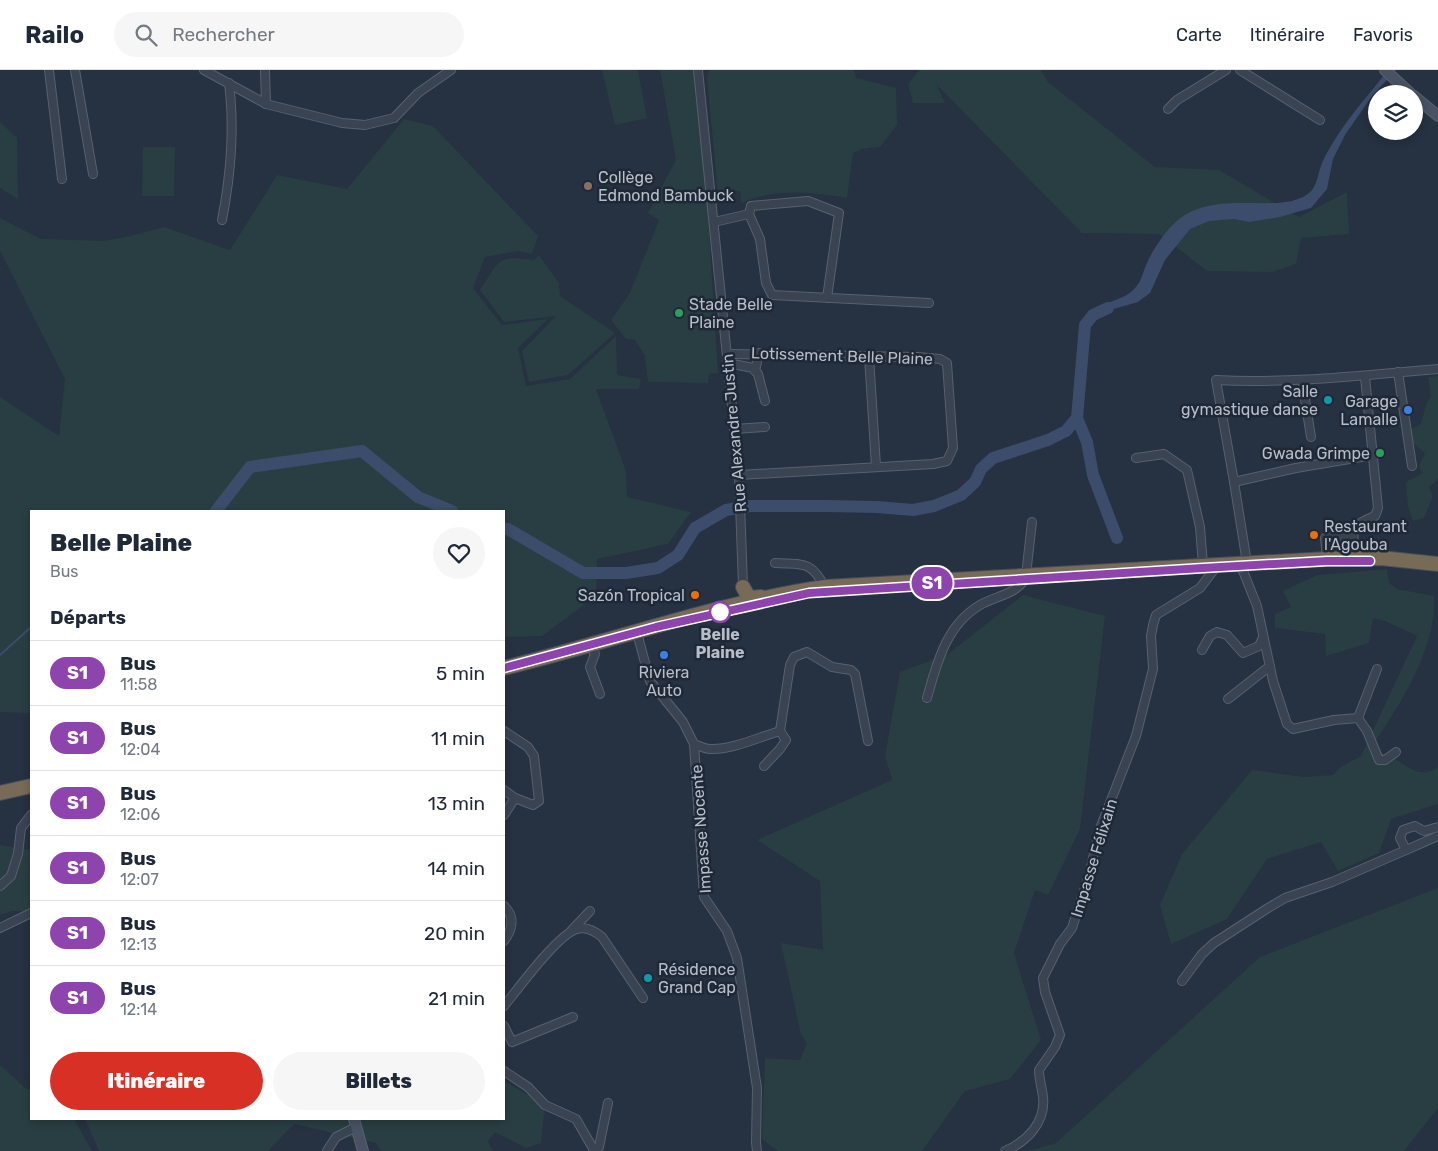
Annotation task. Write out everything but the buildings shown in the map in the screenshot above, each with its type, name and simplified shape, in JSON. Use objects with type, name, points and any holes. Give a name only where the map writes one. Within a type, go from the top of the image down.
[{"type":"highway","points":[[505,668],[590,646],[722,608],[825,587],[1356,558],[1414,560],[1437,568]]},
{"type":"highway","points":[[1244,564],[1357,560],[1437,568]]},
{"type":"highway","points":[[656,627],[809,593],[1026,577]]},
{"type":"highway","points":[[742,587],[750,598],[778,596]]},
{"type":"highway","points":[[722,608],[740,600],[742,587]]},
{"type":"highway","points":[[0,793],[30,786]]},
{"type":"main road","points":[[1386,70],[1402,85]]},
{"type":"main road","points":[[1423,104],[1438,116]]},
{"type":"main road","points":[[355,1123],[363,1151]]},
{"type":"street","points":[[44,70],[50,70],[62,179]]},
{"type":"street","points":[[75,70],[92,174]]},
{"type":"street","points":[[204,70],[266,104],[342,123],[375,124],[394,118],[418,93],[451,70]]},
{"type":"street","points":[[264,70],[266,104]]},
{"type":"street","name":"Rue Alexandre Justin","points":[[698,70],[739,475],[742,587]]},
{"type":"street","points":[[1168,110],[1177,100],[1226,70]]},
{"type":"street","points":[[1240,70],[1320,120]]},
{"type":"street","points":[[222,220],[231,176],[233,114],[229,84]]},
{"type":"street","points":[[826,298],[839,212],[808,201],[752,206],[749,214],[760,239],[766,283],[772,295],[826,298],[929,303]]},
{"type":"street","points":[[714,222],[749,214]]},
{"type":"street","points":[[755,371],[759,353]]},
{"type":"street","name":"Lotissement Belle Plaine","points":[[727,354],[759,353],[918,358],[947,362],[953,448],[947,461],[739,475]]},
{"type":"street","points":[[869,357],[876,466]]},
{"type":"street","points":[[728,363],[739,363],[753,368],[765,401]]},
{"type":"street","points":[[1358,718],[1334,720],[1293,728],[1287,724],[1270,666],[1257,606],[1244,564],[1234,482],[1216,380],[1252,382],[1365,377],[1438,368]]},
{"type":"street","points":[[1398,372],[1412,466]]},
{"type":"street","points":[[1356,558],[1353,534],[1357,523],[1375,516],[1377,512],[1365,377]]},
{"type":"street","points":[[1302,380],[1311,437]]},
{"type":"street","points":[[734,429],[765,427]]},
{"type":"street","points":[[1136,458],[1164,454],[1187,470],[1210,566]]},
{"type":"street","points":[[1234,482],[1296,468],[1373,455]]},
{"type":"street","points":[[927,698],[940,652],[954,629],[978,606],[1019,588],[1026,577],[1032,522]]},
{"type":"street","points":[[1327,559],[1325,538],[1353,534]]},
{"type":"street","points":[[775,563],[809,566],[814,569],[825,587]]},
{"type":"street","name":"Impasse Félixain","points":[[1005,1151],[1026,1138],[1034,1130],[1043,1108],[1039,1070],[1056,1047],[1060,1035],[1045,992],[1043,978],[1060,944],[1072,928],[1090,872],[1099,832],[1136,736],[1154,669],[1151,636],[1156,615],[1200,588],[1210,566]]},
{"type":"street","points":[[1202,650],[1210,636],[1216,632],[1227,635],[1243,653],[1259,646],[1264,635]]},
{"type":"street","name":"Impasse Nocente","points":[[637,633],[650,681],[683,722],[694,744],[704,897],[727,931],[738,958],[756,1088],[756,1144],[758,1151]]},
{"type":"street","points":[[590,646],[594,654],[590,667],[600,694]]},
{"type":"street","points":[[764,766],[786,740],[780,731],[790,665],[794,657],[807,652],[828,666],[851,670],[855,674],[868,741]]},
{"type":"street","points":[[1228,699],[1270,666]]},
{"type":"street","points":[[1358,718],[1377,669]]},
{"type":"street","points":[[1358,718],[1362,722],[1379,760],[1385,760],[1396,752]]},
{"type":"street","points":[[694,744],[708,749],[718,748],[737,745],[750,739],[780,731]]},
{"type":"street","points":[[505,732],[528,747],[534,756],[539,801],[532,805],[515,798],[505,791]]},
{"type":"street","points":[[505,813],[515,798]]},
{"type":"street","points":[[0,886],[11,876],[18,854],[21,828],[30,817]]},
{"type":"street","points":[[1406,850],[1400,838],[1404,830],[1414,826],[1424,831],[1438,827]]},
{"type":"street","points":[[1182,981],[1202,954],[1214,943],[1285,898],[1332,882],[1438,836]]},
{"type":"street","points":[[505,908],[510,915],[512,925],[505,939]]},
{"type":"street","points":[[505,1005],[590,911]]},
{"type":"street","points":[[0,928],[30,913]]},
{"type":"street","points":[[568,934],[586,928],[595,931],[643,998]]},
{"type":"street","points":[[505,1028],[512,1042],[573,1017]]},
{"type":"street","points":[[505,1072],[528,1087],[545,1105],[576,1119],[594,1150],[599,1147],[608,1103]]},
{"type":"street","points":[[327,1151],[336,1137],[355,1123]]},
{"type":"green space","points":[[602,70],[638,70],[647,118],[615,125]]},
{"type":"green space","points":[[660,70],[695,70],[708,215],[718,373],[709,374],[708,383],[648,382],[645,356],[635,340],[626,339],[611,320],[630,293],[659,220],[648,213],[676,160]]},
{"type":"green space","points":[[709,70],[854,70],[856,78],[896,88],[897,125],[880,147],[862,149],[853,153],[847,198],[806,193],[781,193],[741,203],[740,191],[718,194],[707,78]]},
{"type":"green space","points":[[919,70],[1041,70],[1048,82],[1155,167],[1219,170],[1299,217],[1347,192],[1349,234],[1301,238],[1296,264],[1272,272],[1207,271],[1159,234],[1082,233],[936,84],[945,103],[913,103],[908,84]]},
{"type":"green space","points":[[404,119],[433,126],[538,236],[532,254],[518,251],[485,257],[473,288],[502,325],[548,319],[518,348],[526,386],[570,379],[616,336],[617,375],[641,379],[639,389],[596,389],[626,471],[627,497],[691,512],[668,544],[597,559],[596,596],[542,636],[505,637],[505,510],[30,510],[30,713],[0,712],[0,397],[59,436],[65,379],[0,251],[0,218],[41,239],[103,241],[164,227],[230,250],[277,175],[347,189]]},
{"type":"green space","points":[[0,122],[17,138],[18,199],[0,188]]},
{"type":"green space","points":[[143,147],[175,147],[174,196],[142,196]]},
{"type":"green space","points":[[539,255],[559,283],[560,296],[615,333],[568,375],[529,382],[522,351],[556,316],[504,322],[480,290],[496,266],[505,259],[534,260]]},
{"type":"green space","points":[[1438,376],[1438,479],[1429,487],[1433,496],[1424,518],[1413,521],[1408,507],[1406,482],[1423,473],[1419,466],[1425,453],[1412,442],[1411,429],[1421,424],[1426,405],[1431,396],[1428,377]]},
{"type":"green space","points":[[1387,569],[1389,583],[1397,589],[1434,596],[1434,616],[1430,636],[1414,677],[1370,749],[1390,756],[1409,768],[1420,772],[1432,771],[1438,767],[1438,804],[1391,819],[1379,853],[1338,871],[1321,842],[1267,859],[1227,919],[1171,944],[1160,905],[1182,854],[1252,770],[1304,777],[1333,775],[1339,768],[1361,756],[1417,636],[1385,621],[1373,618],[1369,643],[1326,656],[1325,634],[1275,628],[1275,614],[1291,607],[1283,591],[1317,575]]},
{"type":"green space","points":[[1023,595],[1105,616],[1080,829],[1048,895],[1035,890],[1014,953],[1041,1040],[1010,1079],[965,1091],[922,1151],[778,1151],[762,1139],[765,1058],[800,1060],[807,1043],[801,1035],[781,943],[823,950],[820,881],[757,840],[892,780],[885,756],[900,672],[948,654]]},
{"type":"green space","points":[[0,845],[30,850],[30,911],[12,911],[0,915]]},
{"type":"green space","points":[[1438,888],[1438,1108],[1404,1151],[1028,1151],[1056,1143],[1260,957]]},
{"type":"green space","points":[[0,1065],[26,1089],[30,1089],[30,1120],[75,1120],[92,1151],[0,1151]]},
{"type":"green space","points":[[505,1082],[545,1105],[541,1143],[526,1148],[495,1132],[488,1141],[493,1151],[381,1151],[376,1143],[294,1124],[268,1151],[99,1151],[85,1120],[505,1120]]},
{"type":"water","points":[[1388,70],[1396,70],[1382,85],[1376,85]]},
{"type":"water","points":[[1368,95],[1368,102],[1345,135],[1333,159],[1327,189],[1311,208],[1280,217],[1249,222],[1234,219],[1209,221],[1190,229],[1165,260],[1150,293],[1138,302],[1093,315],[1102,306],[1126,295],[1136,287],[1156,246],[1164,234],[1178,220],[1194,211],[1211,206],[1229,203],[1282,202],[1297,199],[1309,193],[1314,187],[1322,163],[1329,150]]},
{"type":"waterway","points":[[505,529],[583,573],[626,573],[658,568],[678,555],[695,528],[726,510],[750,506],[877,507],[913,510],[934,506],[961,495],[975,482],[981,469],[993,458],[1048,440],[1066,431],[1077,418],[1085,325],[1093,315],[1108,308]]},
{"type":"waterway","points":[[1077,418],[1087,442],[1093,475],[1117,538]]},
{"type":"waterway","points":[[217,510],[250,467],[362,451],[418,497],[450,510]]},
{"type":"waterway","points":[[0,655],[30,628]]},
{"type":"bus line","name":"S1","points":[[505,668],[656,627],[743,606],[809,593],[859,588],[1025,578],[1327,561],[1370,561]]},
{"type":"place","name":"Collège Edmond Bambuck","points":[[588,186]]},
{"type":"place","name":"Stade Belle Plaine","points":[[679,313]]},
{"type":"place","name":"Salle gymastique danse","points":[[1328,400]]},
{"type":"place","name":"Garage Lamalle","points":[[1408,410]]},
{"type":"place","name":"Gwada Grimpe","points":[[1380,453]]},
{"type":"place","name":"Restaurant l'Agouba","points":[[1314,535]]},
{"type":"place","name":"Sazón Tropical","points":[[695,595]]},
{"type":"place","name":"Belle Plaine","points":[[720,612]]},
{"type":"place","name":"Riviera Auto","points":[[664,655]]},
{"type":"place","name":"Résidence Grand Cap","points":[[648,978]]}]
